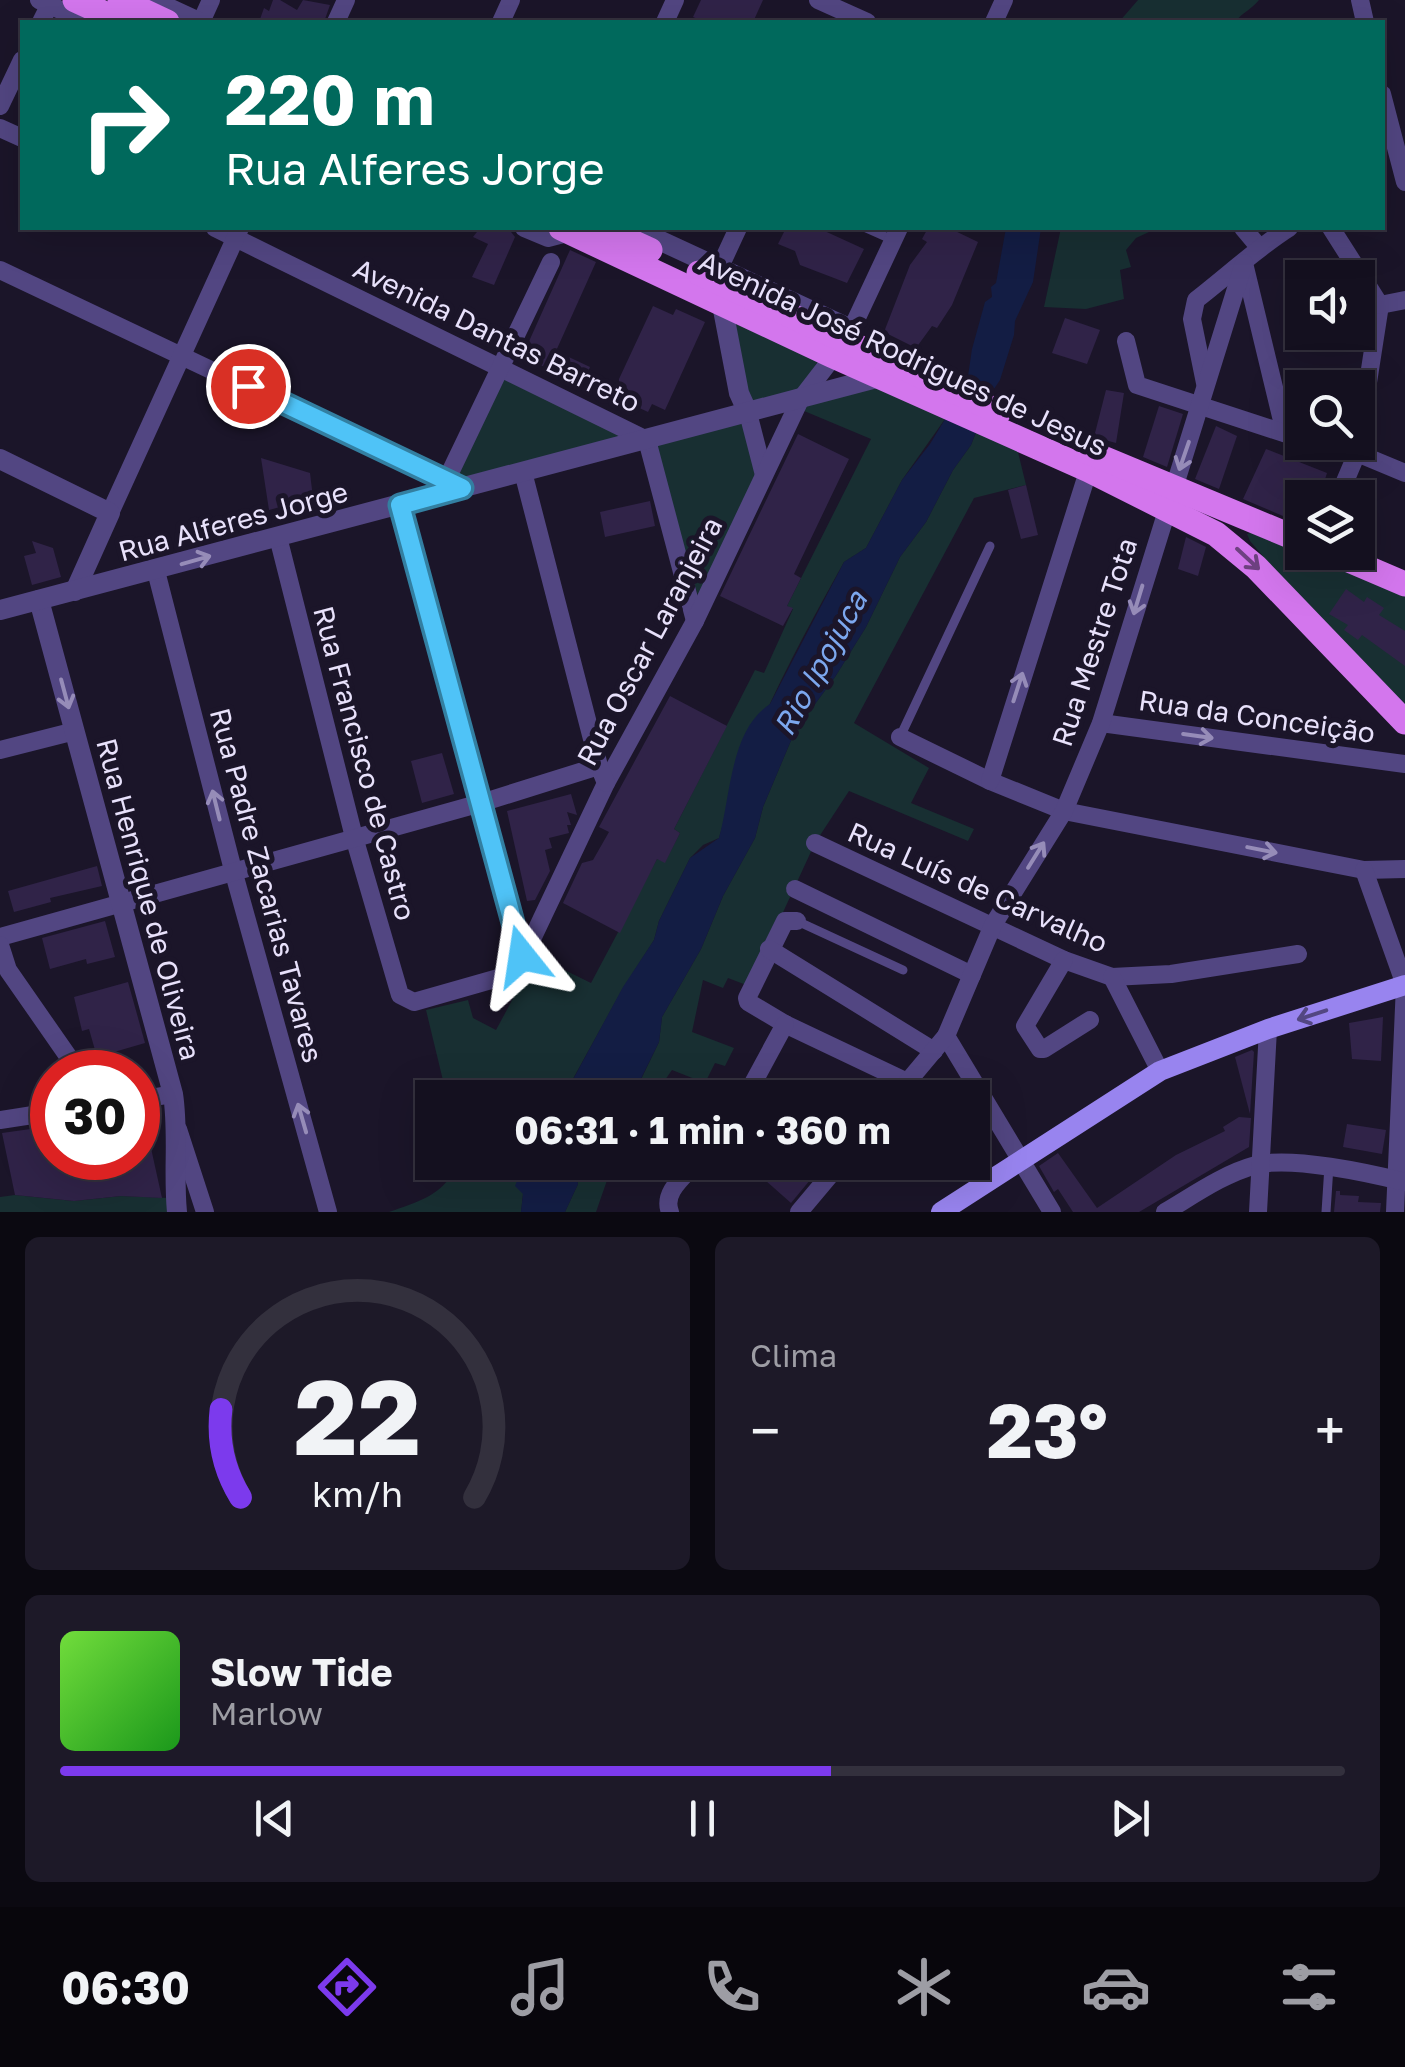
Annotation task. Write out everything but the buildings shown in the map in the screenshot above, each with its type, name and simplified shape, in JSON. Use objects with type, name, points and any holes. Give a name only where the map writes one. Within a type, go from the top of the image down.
[{"type":"main road","points":[[120,0],[164,20]]},
{"type":"main road","points":[[52,6],[114,20]]},
{"type":"main road","name":"Avenida José Rodrigues de Jesus","points":[[566,230],[720,285]]},
{"type":"main road","name":"Avenida José Rodrigues de Jesus","points":[[606,230],[843,341],[913,382],[1169,498]]},
{"type":"main road","name":"Avenida José Rodrigues de Jesus","points":[[843,341],[880,377],[913,382]]},
{"type":"main road","points":[[1169,498],[1285,536]]},
{"type":"main road","points":[[1169,498],[1236,548],[1405,722]]},
{"type":"main road","points":[[1372,570],[1405,584]]},
{"type":"main road","points":[[941,1212],[1160,1072],[1268,1029],[1405,985]]},
{"type":"street","points":[[151,0],[196,20]]},
{"type":"street","points":[[52,6],[82,20]]},
{"type":"street","points":[[830,7],[862,20]]},
{"type":"street","points":[[0,106],[20,64]]},
{"type":"street","points":[[1385,121],[1389,157],[1405,182]]},
{"type":"street","points":[[529,230],[548,238],[566,230]]},
{"type":"street","name":"Avenida José Rodrigues de Jesus","points":[[636,230],[720,285]]},
{"type":"street","points":[[737,230],[720,285],[739,393],[764,475]]},
{"type":"street","points":[[1246,230],[1259,247]]},
{"type":"street","points":[[1203,395],[1192,319],[1196,300],[1259,247],[1287,230]]},
{"type":"street","points":[[1333,230],[1380,305],[1370,370]]},
{"type":"street","points":[[74,591],[237,232]]},
{"type":"street","name":"Avenida Dantas Barreto","points":[[237,232],[647,440]]},
{"type":"street","name":"Rua Oscar Laranjeira","points":[[519,964],[602,774],[695,621],[800,400],[843,341],[896,234]]},
{"type":"street","points":[[0,270],[454,485],[500,366],[551,262]]},
{"type":"street","points":[[1244,263],[1285,405]]},
{"type":"street","name":"Rua Mestre Tota","points":[[909,1080],[940,1044],[993,924],[1064,810],[1101,722],[1244,263]]},
{"type":"street","points":[[1380,305],[1405,300]]},
{"type":"street","points":[[1126,340],[1136,385],[1203,395],[1285,432]]},
{"type":"street","name":"Rua Alferes Jorge","points":[[0,610],[400,505],[454,485],[523,472],[880,377]]},
{"type":"street","points":[[712,423],[739,393]]},
{"type":"street","points":[[647,440],[695,621]]},
{"type":"street","points":[[0,459],[110,512]]},
{"type":"street","points":[[1373,460],[1405,473]]},
{"type":"street","points":[[990,780],[1091,462]]},
{"type":"street","points":[[0,937],[354,837],[602,774],[523,472]]},
{"type":"street","points":[[400,505],[519,964]]},
{"type":"street","name":"Rua Francisco de Castro","points":[[278,537],[395,986],[405,1000],[426,999],[519,964]]},
{"type":"street","name":"Rua Padre Zacarias Tavares","points":[[156,571],[233,870],[328,1212]]},
{"type":"street","name":"Rua Henrique de Oliveira","points":[[39,600],[123,900],[173,1094],[178,1129],[205,1212]]},
{"type":"street","name":"Rua da Conceição","points":[[1101,722],[1405,764]]},
{"type":"street","points":[[0,750],[75,731]]},
{"type":"street","points":[[900,737],[1064,810],[1364,870],[1405,870]]},
{"type":"street","name":"Rua Luís de Carvalho","points":[[815,843],[1064,960],[1112,977],[1172,974],[1298,954]]},
{"type":"street","points":[[1364,870],[1405,985],[1401,1181],[1395,1212]]},
{"type":"street","points":[[795,889],[972,975]]},
{"type":"street","points":[[797,921],[785,921],[769,950],[747,998],[752,1006],[903,1080]]},
{"type":"street","points":[[0,945],[4,971],[63,1050]]},
{"type":"street","points":[[769,950],[940,1044],[1021,1160],[1052,1212]]},
{"type":"street","points":[[1064,960],[1025,1026],[1040,1049],[1044,1049],[1090,1020]]},
{"type":"street","points":[[1112,977],[1160,1072]]},
{"type":"street","points":[[755,1080],[786,1024]]},
{"type":"street","points":[[1258,1207],[1268,1029]]},
{"type":"street","points":[[160,1096],[173,1094]]},
{"type":"street","points":[[0,1120],[30,1115]]},
{"type":"street","points":[[177,1212],[178,1129]]},
{"type":"street","points":[[1165,1212],[1219,1180],[1260,1164],[1329,1166],[1401,1181]]},
{"type":"street","points":[[670,1212],[666,1204],[681,1180]]},
{"type":"street","points":[[799,1212],[826,1180]]},
{"type":"street","points":[[1219,1180],[1244,1189],[1258,1207]]},
{"type":"lane","points":[[900,737],[990,546]]},
{"type":"lane","points":[[797,921],[904,970]]},
{"type":"lane","points":[[1326,1212],[1329,1166]]},
{"type":"green space","points":[[1138,0],[1259,0],[1237,20],[1121,20]]},
{"type":"green space","points":[[1061,230],[1148,230],[1126,250],[1131,267],[1120,270],[1124,299],[1086,309],[1044,307]]},
{"type":"green space","points":[[723,305],[822,353],[798,399],[749,412]]},
{"type":"green space","points":[[503,373],[627,435],[464,483],[452,478]]},
{"type":"green space","points":[[881,379],[952,409],[902,480],[866,548],[844,562],[757,731],[719,838],[703,845],[690,858],[659,921],[654,940],[572,1080],[443,1080],[426,1010],[468,1000],[473,1018],[496,1030],[536,956],[591,983],[657,859],[665,862],[680,833],[674,829],[755,670],[764,673],[793,609],[787,606],[871,439],[797,408]]},
{"type":"green space","points":[[747,416],[762,475],[701,606],[652,441]]},
{"type":"green space","points":[[980,422],[1017,448],[1026,485],[974,498],[854,723],[929,768],[911,803],[974,829],[968,841],[849,791],[815,843],[749,986],[728,978],[723,988],[703,980],[692,1032],[734,1048],[725,1066],[715,1063],[706,1080],[672,1070],[665,1080],[641,1080],[659,1042],[662,1017],[701,949],[723,896],[755,838],[763,807],[795,731],[866,627],[900,557],[926,522],[971,445]]},
{"type":"green space","points":[[1253,532],[1285,545],[1285,570],[1345,570],[1405,595],[1405,714],[1334,639],[1247,534]]},
{"type":"green space","points":[[521,1180],[521,1212],[389,1212],[420,1200],[446,1182]]},
{"type":"green space","points":[[577,1180],[607,1180],[596,1212],[565,1212]]},
{"type":"green space","points":[[121,1196],[168,1198],[173,1212],[0,1212],[0,1197],[74,1201]]},
{"type":"water","name":"Rio Ipojuca","points":[[1006,230],[1041,230],[1033,282],[1015,321],[1000,380],[990,395],[971,445],[926,522],[900,557],[866,627],[795,731],[763,807],[755,838],[723,896],[701,949],[662,1017],[659,1042],[640,1080],[573,1080],[623,987],[654,940],[659,921],[690,858],[719,838],[734,765],[747,730],[770,704],[844,562],[866,548],[902,480],[930,444],[967,383],[985,302],[992,297],[991,287],[996,283]]},
{"type":"water","points":[[517,1180],[577,1180],[578,1184],[565,1212],[521,1212],[523,1194],[515,1186]]},
{"type":"route","points":[[248,386],[462,488],[400,505],[522,956]]}]
